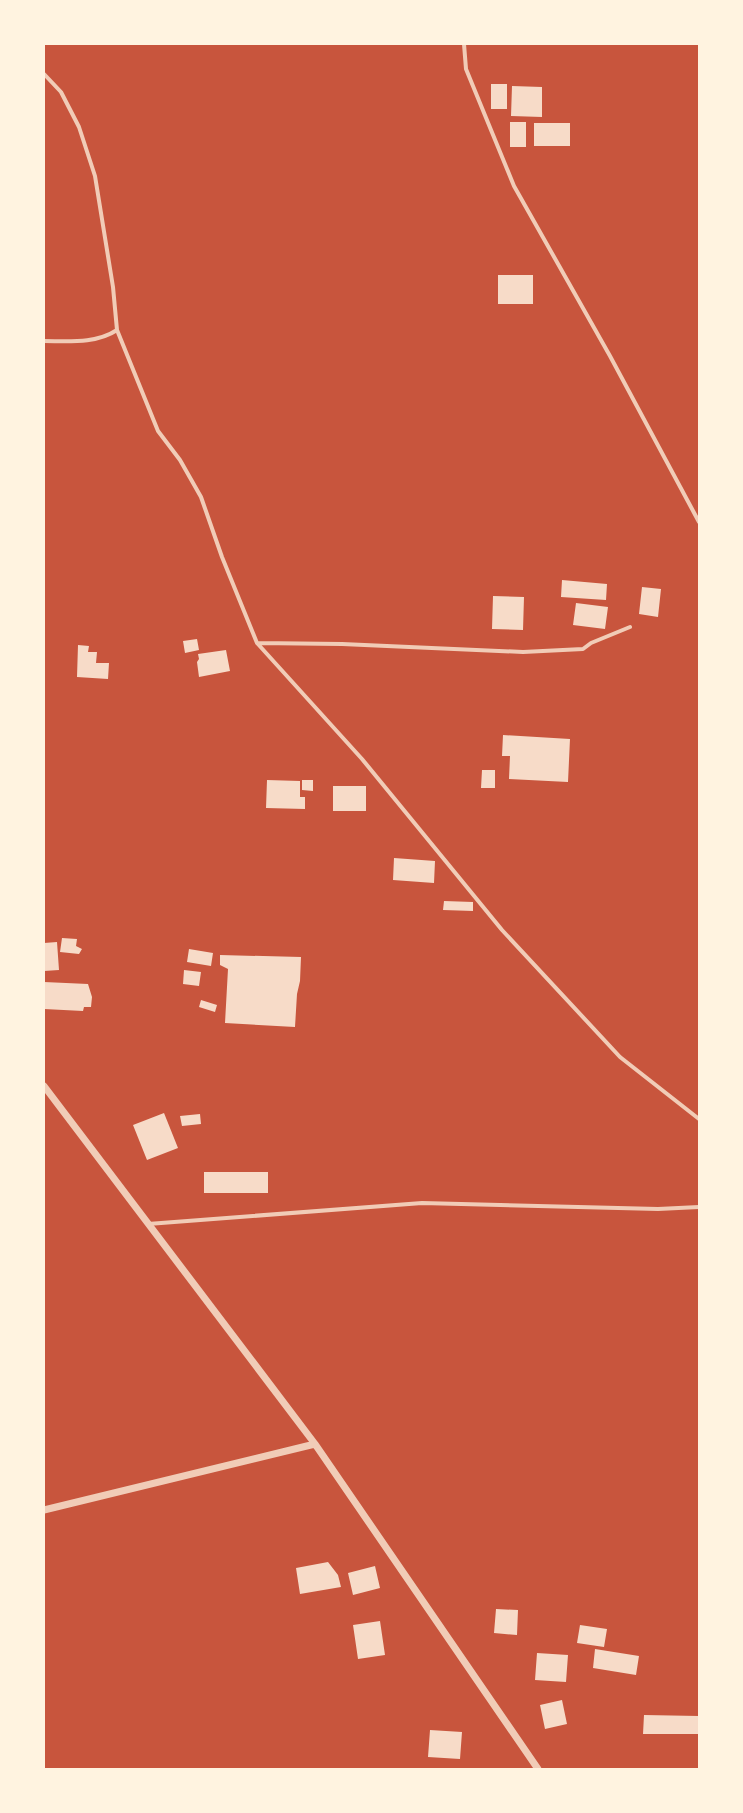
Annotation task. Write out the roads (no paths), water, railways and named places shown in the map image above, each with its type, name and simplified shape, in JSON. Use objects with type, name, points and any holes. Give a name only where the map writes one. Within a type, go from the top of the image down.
[{"type":"street","points":[[464,44],[466,69],[514,186],[610,356],[699,522]]},
{"type":"street","points":[[44,74],[61,92],[79,127],[95,176],[113,286],[117,330],[158,430],[180,460],[201,497],[222,557],[257,643],[362,759],[518,947],[620,1057],[699,1119]]},
{"type":"street","points":[[44,341],[75,341],[107,337],[117,330]]},
{"type":"street","points":[[257,643],[342,644],[523,652],[583,649],[591,643],[630,627]]},
{"type":"street","points":[[44,1086],[315,1444],[538,1769]]},
{"type":"street","points":[[147,1224],[422,1204],[658,1209],[699,1207]]},
{"type":"street","points":[[44,1510],[315,1444]]}]
